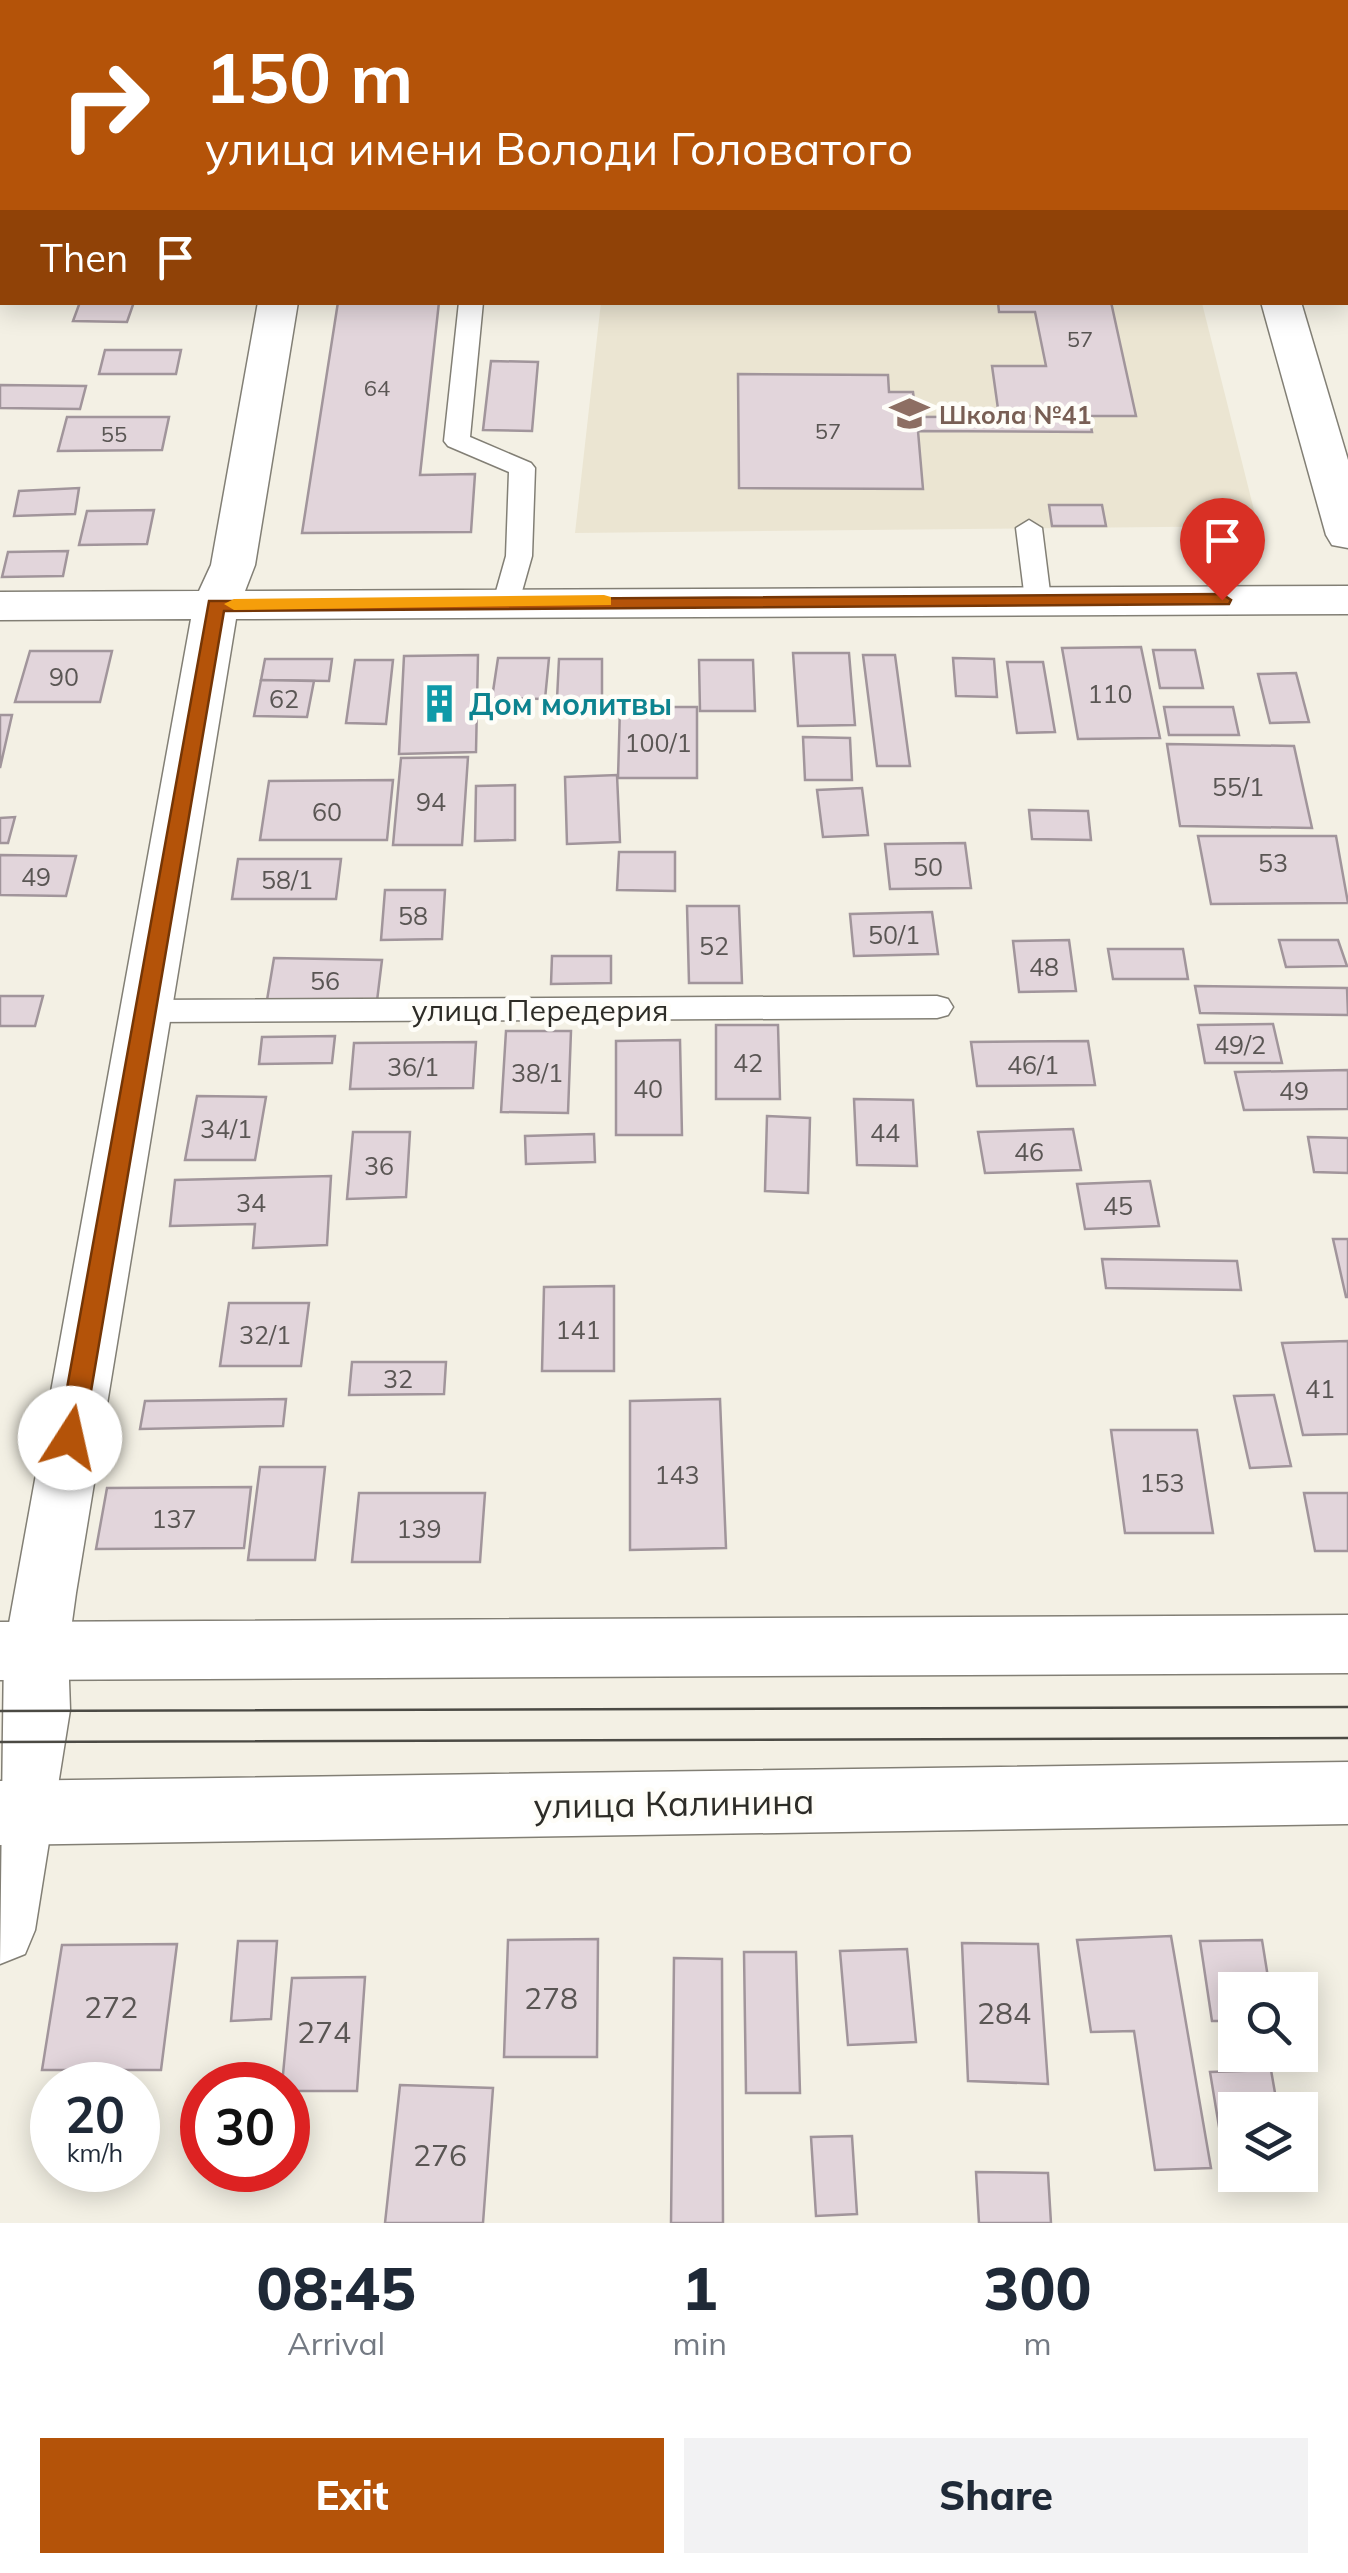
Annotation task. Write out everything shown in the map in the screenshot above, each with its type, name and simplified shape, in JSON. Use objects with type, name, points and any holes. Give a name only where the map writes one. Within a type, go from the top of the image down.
[{"type":"street","points":[[0,1930],[10,1813],[38,1710],[18,1651],[144,1011],[216,605],[233,565],[277,305]]},
{"type":"street","points":[[1282,305],[1348,535]]},
{"type":"street","points":[[0,606],[1348,600]]},
{"type":"street","points":[[18,1651],[1348,1644]]},
{"type":"street","name":"улица Калинина","points":[[10,1813],[1348,1793]]},
{"type":"lane","points":[[471,305],[457,441],[522,468],[519,556],[506,602]]},
{"type":"lane","points":[[1029,528],[1038,600]]},
{"type":"lane","name":"улица Передерия","points":[[144,1011],[938,1007]]},
{"type":"shaded area","name":"Школа №41","points":[[601,305],[1203,305],[1258,526],[575,533]]},
{"type":"building","points":[[79,305],[133,305],[127,322],[73,321]]},
{"type":"building","points":[[338,305],[439,305],[420,475],[475,474],[471,532],[302,533]]},
{"type":"building","points":[[998,305],[1112,305],[1136,416],[999,416],[992,366],[1046,366],[1035,312],[999,312]]},
{"type":"building","points":[[105,350],[181,350],[176,374],[99,374]]},
{"type":"building","points":[[491,361],[538,362],[532,431],[483,430]]},
{"type":"building","points":[[738,374],[888,375],[889,392],[913,392],[916,417],[1089,416],[1092,432],[918,431],[923,489],[739,488]]},
{"type":"building","points":[[0,385],[86,386],[80,409],[0,408]]},
{"type":"building","points":[[67,417],[169,417],[162,450],[58,451]]},
{"type":"building","points":[[79,488],[75,514],[14,516],[19,491]]},
{"type":"building","points":[[1049,505],[1102,505],[1106,526],[1052,526]]},
{"type":"building","points":[[154,510],[147,544],[79,545],[87,511]]},
{"type":"building","points":[[68,551],[63,576],[2,577],[8,552]]},
{"type":"building","points":[[1141,647],[1160,738],[1078,739],[1062,648]]},
{"type":"building","points":[[1153,650],[1195,650],[1203,688],[1160,688]]},
{"type":"building","points":[[30,651],[112,651],[100,702],[15,702]]},
{"type":"building","points":[[793,653],[849,653],[855,725],[798,726]]},
{"type":"building","name":"Дом молитвы","points":[[478,655],[476,752],[399,754],[404,656]]},
{"type":"building","points":[[863,655],[895,655],[910,766],[877,766]]},
{"type":"building","points":[[498,658],[549,658],[545,699],[492,698]]},
{"type":"building","points":[[953,658],[994,659],[997,697],[956,696]]},
{"type":"building","points":[[265,659],[332,659],[329,681],[261,680]]},
{"type":"building","points":[[559,659],[602,659],[602,699],[557,699]]},
{"type":"building","points":[[355,660],[393,660],[386,724],[346,723]]},
{"type":"building","points":[[699,660],[753,660],[755,711],[700,711]]},
{"type":"building","points":[[1007,662],[1043,662],[1055,732],[1017,733]]},
{"type":"building","points":[[1296,673],[1309,722],[1270,723],[1258,674]]},
{"type":"building","points":[[261,680],[314,681],[307,717],[254,716]]},
{"type":"building","points":[[620,707],[697,707],[697,778],[618,778]]},
{"type":"building","points":[[1164,707],[1233,707],[1239,735],[1169,735]]},
{"type":"building","points":[[0,715],[12,715],[0,768]]},
{"type":"building","points":[[803,737],[850,738],[852,780],[805,780]]},
{"type":"building","points":[[1167,744],[1294,746],[1312,828],[1180,826]]},
{"type":"building","points":[[468,757],[462,845],[393,845],[401,758]]},
{"type":"building","points":[[617,775],[620,842],[567,844],[565,777]]},
{"type":"building","points":[[393,780],[387,840],[260,840],[269,781]]},
{"type":"building","points":[[515,785],[515,840],[475,841],[476,786]]},
{"type":"building","points":[[862,788],[868,835],[823,837],[817,790]]},
{"type":"building","points":[[1029,810],[1088,811],[1091,840],[1032,839]]},
{"type":"building","points":[[15,817],[8,843],[0,843],[0,818]]},
{"type":"building","points":[[1198,836],[1336,836],[1348,903],[1211,904]]},
{"type":"building","points":[[965,843],[971,888],[890,889],[885,844]]},
{"type":"building","points":[[619,852],[675,852],[675,891],[617,890]]},
{"type":"building","points":[[0,855],[76,856],[66,896],[0,895]]},
{"type":"building","points":[[238,859],[341,859],[336,899],[232,899]]},
{"type":"building","points":[[385,890],[445,890],[442,939],[381,940]]},
{"type":"building","points":[[687,906],[739,906],[742,983],[689,983]]},
{"type":"building","points":[[932,912],[938,954],[854,956],[850,914]]},
{"type":"building","points":[[1069,940],[1076,991],[1019,992],[1013,941]]},
{"type":"building","points":[[1279,940],[1338,940],[1347,966],[1286,967]]},
{"type":"building","points":[[1108,949],[1183,949],[1188,979],[1113,979]]},
{"type":"building","points":[[552,956],[611,956],[611,983],[551,984]]},
{"type":"building","points":[[274,958],[382,960],[377,1001],[267,1000]]},
{"type":"building","points":[[1195,986],[1347,988],[1348,1015],[1200,1013]]},
{"type":"building","points":[[0,996],[43,996],[35,1026],[0,1026]]},
{"type":"building","points":[[1273,1024],[1282,1063],[1205,1063],[1198,1025]]},
{"type":"building","points":[[716,1025],[778,1025],[780,1099],[716,1099]]},
{"type":"building","points":[[506,1031],[571,1031],[568,1113],[501,1112]]},
{"type":"building","points":[[335,1036],[332,1063],[259,1064],[262,1037]]},
{"type":"building","points":[[680,1040],[682,1135],[616,1135],[616,1041]]},
{"type":"building","points":[[1088,1041],[1095,1085],[977,1086],[971,1042]]},
{"type":"building","points":[[476,1042],[473,1088],[350,1089],[354,1043]]},
{"type":"building","points":[[1348,1070],[1348,1109],[1244,1110],[1235,1072]]},
{"type":"building","points":[[197,1096],[266,1097],[255,1160],[185,1160]]},
{"type":"building","points":[[854,1099],[913,1100],[917,1166],[857,1165]]},
{"type":"building","points":[[767,1116],[810,1118],[808,1193],[765,1191]]},
{"type":"building","points":[[1073,1129],[1081,1170],[985,1173],[978,1132]]},
{"type":"building","points":[[353,1132],[410,1132],[406,1197],[347,1199]]},
{"type":"building","points":[[594,1134],[595,1162],[526,1164],[525,1136]]},
{"type":"building","points":[[1308,1137],[1348,1138],[1348,1173],[1314,1172]]},
{"type":"building","points":[[331,1176],[327,1245],[253,1248],[255,1224],[170,1226],[175,1180]]},
{"type":"building","points":[[1150,1181],[1159,1226],[1085,1229],[1077,1184]]},
{"type":"building","points":[[1333,1239],[1348,1239],[1348,1297],[1346,1297]]},
{"type":"building","points":[[1102,1259],[1237,1261],[1241,1290],[1106,1288]]},
{"type":"building","points":[[614,1286],[614,1371],[542,1371],[544,1287]]},
{"type":"building","points":[[229,1303],[309,1303],[301,1366],[220,1366]]},
{"type":"building","points":[[1348,1341],[1348,1434],[1303,1435],[1282,1343]]},
{"type":"building","points":[[352,1362],[446,1362],[444,1394],[349,1395]]},
{"type":"building","points":[[1274,1395],[1291,1466],[1250,1468],[1234,1396]]},
{"type":"building","points":[[286,1399],[283,1426],[140,1429],[145,1401]]},
{"type":"building","points":[[720,1399],[726,1548],[630,1550],[630,1401]]},
{"type":"building","points":[[1111,1430],[1197,1430],[1213,1533],[1125,1533]]},
{"type":"building","points":[[260,1467],[325,1467],[315,1560],[248,1560]]},
{"type":"building","points":[[251,1487],[244,1548],[96,1549],[107,1488]]},
{"type":"building","points":[[359,1493],[485,1493],[480,1562],[352,1562]]},
{"type":"building","points":[[1304,1493],[1348,1493],[1348,1551],[1315,1551]]},
{"type":"building","points":[[1171,1936],[1211,2168],[1155,2170],[1134,2031],[1091,2032],[1077,1940]]},
{"type":"building","points":[[598,1939],[597,2057],[504,2057],[508,1940]]},
{"type":"building","points":[[1262,1940],[1267,1972],[1218,1972],[1218,2021],[1212,2021],[1200,1941]]},
{"type":"building","points":[[238,1941],[277,1941],[271,2019],[231,2021]]},
{"type":"building","points":[[962,1943],[1038,1944],[1048,2084],[968,2081]]},
{"type":"building","points":[[177,1944],[161,2070],[160,2062],[43,2062],[62,1945]]},
{"type":"building","points":[[907,1949],[916,2042],[848,2045],[840,1951]]},
{"type":"building","points":[[744,1952],[796,1952],[800,2093],[746,2093]]},
{"type":"building","points":[[674,1958],[722,1959],[723,2223],[671,2223]]},
{"type":"building","points":[[365,1977],[357,2091],[310,2091],[310,2062],[284,2062],[292,1978]]},
{"type":"building","points":[[1210,2072],[1271,2072],[1275,2092],[1218,2092],[1218,2121]]},
{"type":"building","points":[[400,2085],[493,2088],[483,2223],[385,2223]]},
{"type":"building","points":[[852,2136],[857,2214],[816,2216],[811,2137]]},
{"type":"building","points":[[976,2172],[1048,2173],[1051,2223],[979,2223]]},
{"type":"tram line","points":[[0,1711],[1348,1707]]},
{"type":"tram line","points":[[0,1742],[1348,1738]]},
{"type":"slow traffic","points":[[234,604],[604,601]]},
{"type":"place","name":"Школа №41","points":[[909,414]]},
{"type":"place","name":"Дом молитвы","points":[[439,704]]},
{"type":"route","points":[[70,1438],[216,605],[1222,600]]}]
